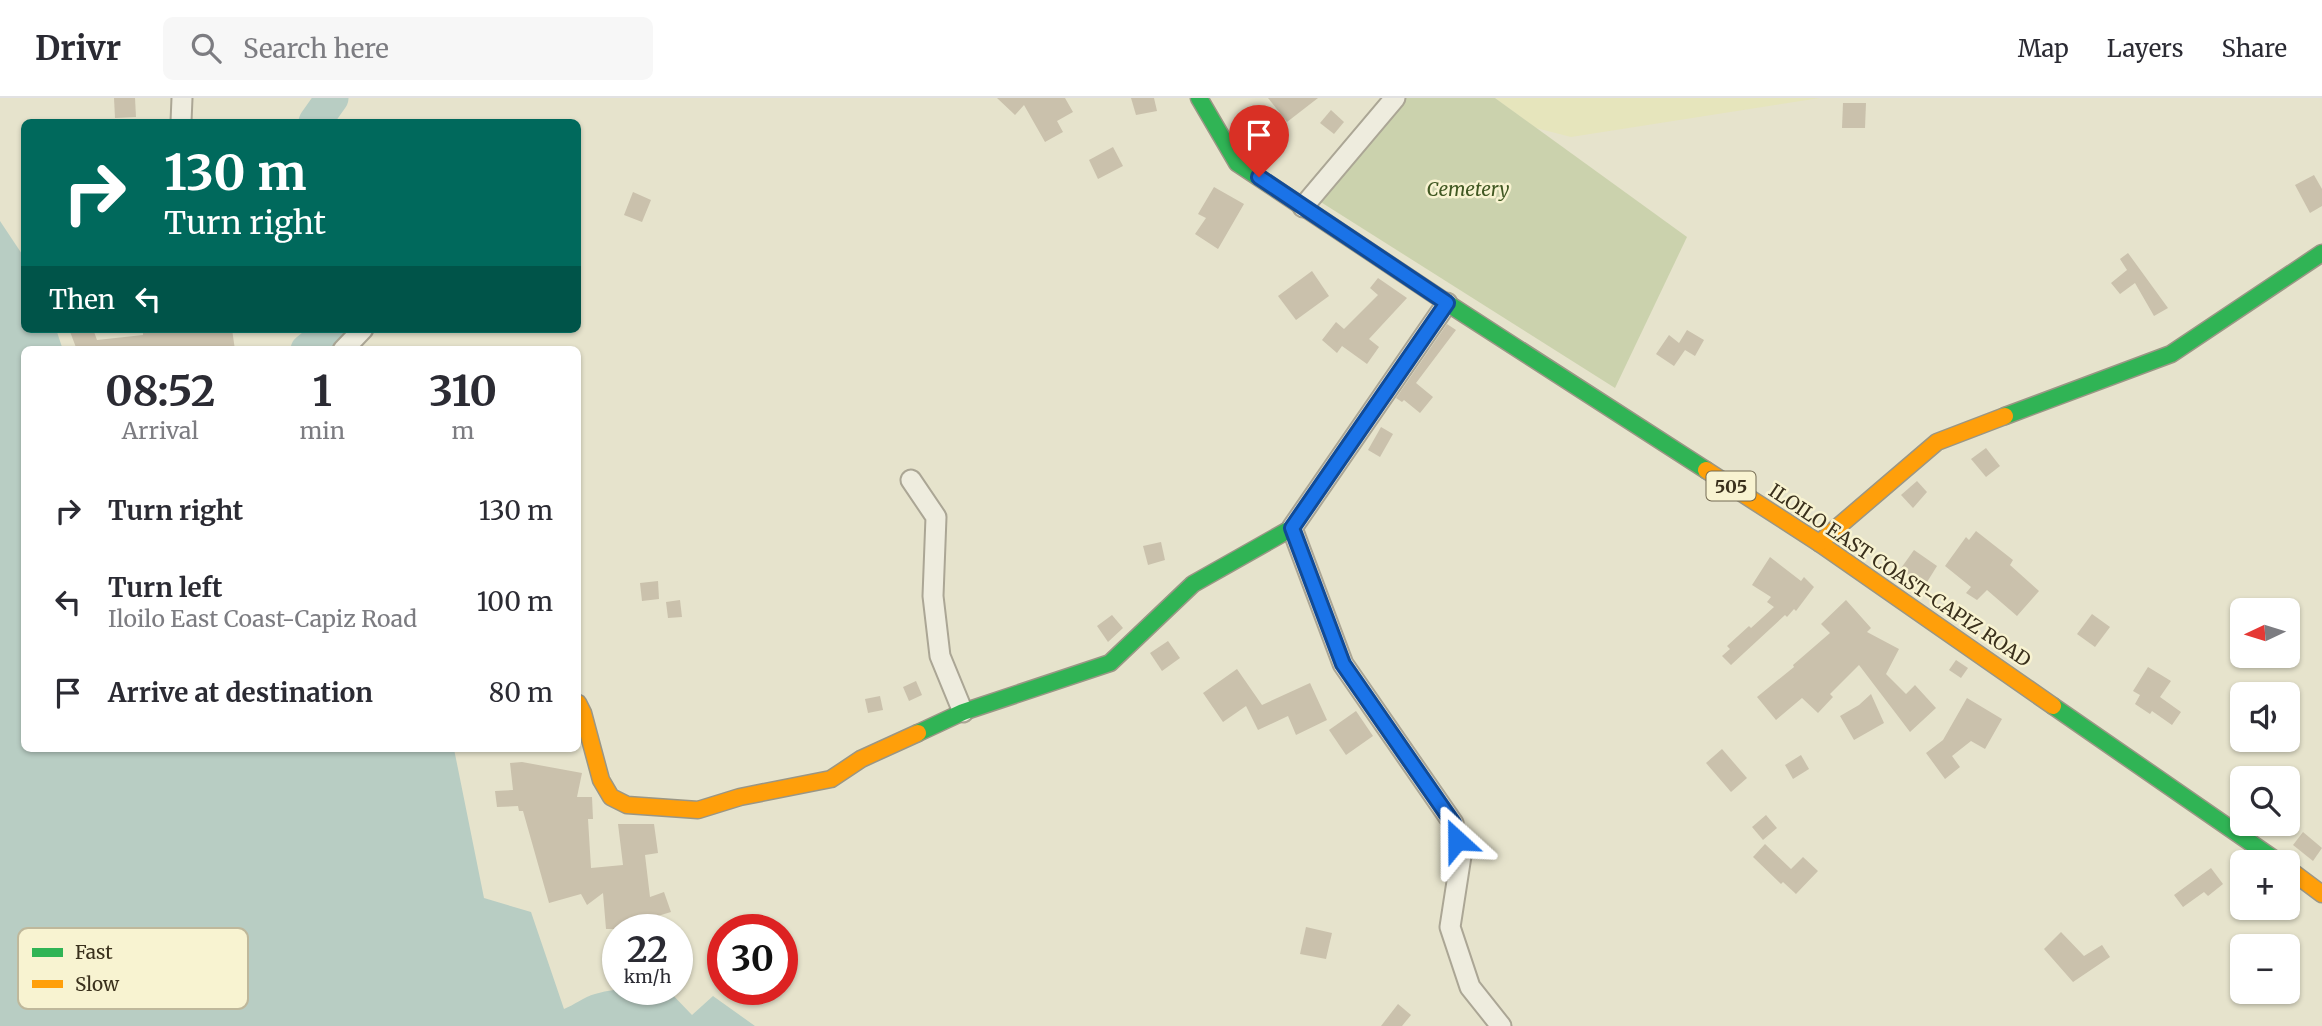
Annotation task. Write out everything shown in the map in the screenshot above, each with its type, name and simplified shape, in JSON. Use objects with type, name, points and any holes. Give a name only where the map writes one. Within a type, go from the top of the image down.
[{"type":"street","points":[[181,119],[182,98]]},
{"type":"street","name":"ILOILO EAST COAST-CAPIZ ROAD","points":[[1199,98],[1237,163],[1447,303],[1819,543],[2261,850]]},
{"type":"street","points":[[1303,207],[1395,98]]},
{"type":"street","points":[[1819,543],[1937,442],[2171,354],[2322,253]]},
{"type":"street","points":[[581,709],[601,780],[611,797],[627,805],[698,810],[740,797],[831,779],[861,759],[963,712],[1110,663],[1194,584],[1292,528],[1447,303]]},
{"type":"street","points":[[347,346],[359,333]]},
{"type":"street","points":[[911,481],[936,517],[933,596],[940,656],[963,712]]},
{"type":"street","points":[[1292,528],[1343,664],[1453,823],[1461,856],[1450,927],[1470,987],[1500,1026]]},
{"type":"street","points":[[2300,878],[2322,894]]},
{"type":"green space","name":"Cemetery","points":[[1404,98],[1495,98],[1687,237],[1615,388],[1316,199]]},
{"type":"green space","points":[[1495,98],[1820,98],[1571,137],[1536,128]]},
{"type":"shaded area","points":[[0,221],[21,252],[21,333],[57,333],[62,346],[21,346],[21,752],[455,752],[484,898],[531,912],[564,1009],[602,992],[602,1005],[682,1005],[692,1015],[707,1001],[707,1005],[726,1005],[755,1026],[0,1026]]},
{"type":"building","points":[[114,98],[135,98],[136,117],[115,118]]},
{"type":"building","points":[[997,98],[1065,98],[1073,112],[1057,121],[1063,132],[1045,142],[1024,105],[1015,115]]},
{"type":"building","points":[[1131,98],[1154,98],[1157,111],[1136,115]]},
{"type":"building","points":[[1268,98],[1318,98],[1287,122]]},
{"type":"building","points":[[1843,103],[1866,103],[1865,128],[1842,128]]},
{"type":"building","points":[[1331,110],[1344,122],[1334,134],[1320,123]]},
{"type":"building","points":[[1113,147],[1123,166],[1098,179],[1089,160]]},
{"type":"building","points":[[2314,175],[2322,189],[2322,206],[2310,213],[2295,185]]},
{"type":"building","points":[[1214,187],[1244,204],[1218,249],[1195,234],[1206,218],[1198,214]]},
{"type":"building","points":[[633,192],[651,200],[642,222],[624,215]]},
{"type":"building","points":[[2128,253],[2168,308],[2154,316],[2135,283],[2120,294],[2111,283],[2127,270],[2120,259]]},
{"type":"building","points":[[1312,271],[1329,296],[1296,320],[1278,296]]},
{"type":"building","points":[[1378,278],[1407,298],[1369,339],[1379,347],[1367,364],[1342,346],[1337,353],[1322,340],[1336,322],[1344,329],[1378,295],[1370,288]]},
{"type":"building","points":[[1447,324],[1456,330],[1416,383],[1433,397],[1420,413],[1404,400],[1402,402],[1396,398]]},
{"type":"building","points":[[1687,330],[1704,340],[1695,356],[1685,350],[1674,366],[1656,354],[1669,335],[1679,343]]},
{"type":"building","points":[[71,333],[94,333],[97,340],[143,333],[233,333],[234,346],[75,346]]},
{"type":"building","points":[[1381,427],[1393,434],[1380,457],[1368,450]]},
{"type":"building","points":[[1986,448],[2000,466],[1986,477],[1971,459]]},
{"type":"building","points":[[1917,481],[1927,492],[1913,508],[1901,495]]},
{"type":"building","points":[[1976,531],[2013,560],[2010,565],[2039,591],[2017,616],[1987,590],[1977,600],[1966,593],[1971,587],[1945,566],[1966,537],[1969,540]]},
{"type":"building","points":[[1161,542],[1165,560],[1148,565],[1143,546]]},
{"type":"building","points":[[1914,550],[1937,566],[1924,587],[1899,571]]},
{"type":"building","points":[[1770,557],[1801,581],[1804,577],[1814,587],[1796,611],[1794,609],[1787,617],[1785,615],[1731,665],[1722,656],[1730,649],[1727,646],[1774,607],[1767,602],[1771,597],[1752,585]]},
{"type":"building","points":[[658,581],[659,599],[642,601],[640,583]]},
{"type":"building","points":[[680,600],[682,617],[668,618],[666,602]]},
{"type":"building","points":[[1846,600],[1871,628],[1867,632],[1899,649],[1886,674],[1906,694],[1915,685],[1936,708],[1910,732],[1859,665],[1830,694],[1833,697],[1818,713],[1802,698],[1776,720],[1757,697],[1830,633],[1821,624]]},
{"type":"building","points":[[2092,614],[2110,627],[2095,647],[2077,634]]},
{"type":"building","points":[[1112,615],[1123,628],[1108,642],[1097,626]]},
{"type":"building","points":[[1168,641],[1180,658],[1162,671],[1150,653]]},
{"type":"building","points":[[1956,660],[1968,668],[1961,678],[1949,670]]},
{"type":"building","points":[[2148,667],[2171,681],[2160,697],[2181,712],[2172,725],[2152,711],[2150,714],[2135,704],[2140,695],[2133,691]]},
{"type":"building","points":[[1237,669],[1262,705],[1310,683],[1327,720],[1296,735],[1288,716],[1258,730],[1246,706],[1223,722],[1203,693]]},
{"type":"building","points":[[916,681],[922,695],[909,701],[903,687]]},
{"type":"building","points":[[1871,694],[1884,723],[1854,740],[1840,716]]},
{"type":"building","points":[[880,696],[883,710],[868,713],[865,699]]},
{"type":"building","points":[[1967,698],[2002,719],[1985,749],[1971,741],[1952,756],[1960,767],[1945,779],[1926,753],[1943,740]]},
{"type":"building","points":[[1356,711],[1373,736],[1346,755],[1329,730]]},
{"type":"building","points":[[1722,749],[1747,778],[1731,792],[1706,763]]},
{"type":"building","points":[[1801,755],[1809,769],[1793,779],[1785,765]]},
{"type":"building","points":[[522,762],[582,773],[577,797],[592,797],[593,819],[588,819],[591,868],[623,865],[618,824],[654,824],[658,853],[645,855],[650,897],[664,892],[671,912],[605,914],[603,893],[587,905],[581,894],[549,903],[523,811],[519,811],[518,806],[497,807],[495,791],[513,790],[510,763]]},
{"type":"building","points":[[1766,815],[1777,828],[1763,840],[1752,827]]},
{"type":"building","points":[[2303,832],[2322,848],[2313,861],[2293,845]]},
{"type":"building","points":[[1765,844],[1791,869],[1803,857],[1818,871],[1796,894],[1783,882],[1781,884],[1753,857]]},
{"type":"building","points":[[2211,868],[2223,884],[2208,896],[2204,892],[2183,907],[2174,895]]},
{"type":"building","points":[[1306,927],[1332,933],[1326,959],[1300,954]]},
{"type":"building","points":[[2061,932],[2084,956],[2102,945],[2110,957],[2073,982],[2044,949]]},
{"type":"building","points":[[1398,1004],[1411,1015],[1402,1026],[1381,1026]]},
{"type":"waterway","points":[[317,119],[332,98]]},
{"type":"waterway","points":[[312,346],[328,333]]},
{"type":"traffic: fast","points":[[1199,98],[1237,163],[1447,303],[1706,470]]},
{"type":"traffic: fast","points":[[2005,416],[2171,354],[2322,253]]},
{"type":"traffic: fast","points":[[918,733],[963,712],[1110,663],[1193,584],[1292,528]]},
{"type":"traffic: fast","points":[[2053,706],[2261,850]]},
{"type":"traffic: slow","points":[[1819,543],[1937,442],[2005,416]]},
{"type":"traffic: slow","points":[[1706,470],[1819,543],[2053,706]]},
{"type":"traffic: slow","points":[[581,709],[601,780],[611,797],[627,805],[698,810],[740,797],[831,779],[861,759],[918,733]]},
{"type":"traffic: slow","points":[[2300,878],[2322,894]]},
{"type":"route","points":[[1259,177],[1447,303],[1292,528],[1343,664],[1453,823],[1457,840]]}]
